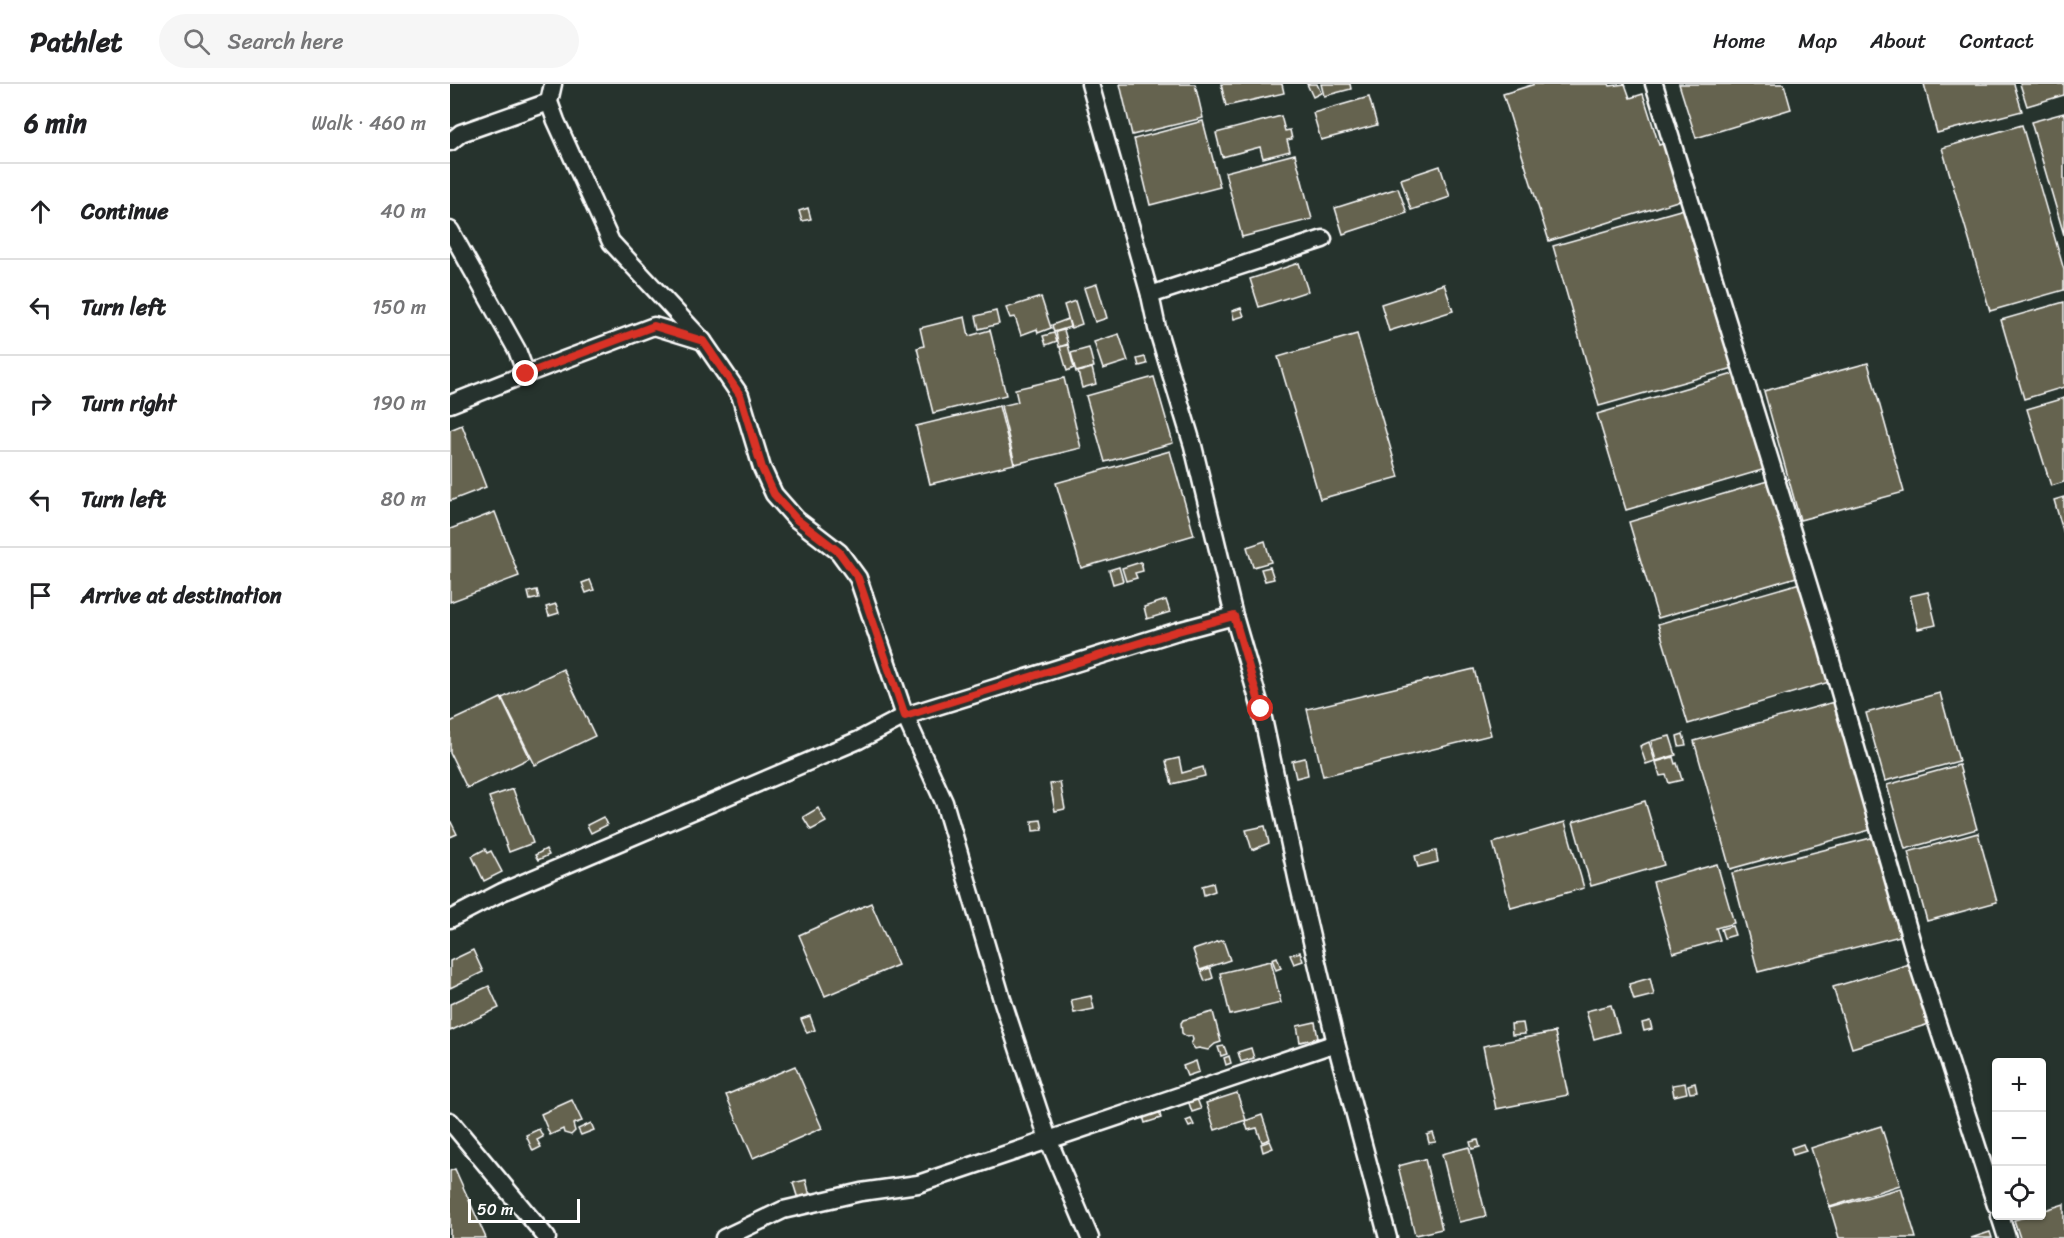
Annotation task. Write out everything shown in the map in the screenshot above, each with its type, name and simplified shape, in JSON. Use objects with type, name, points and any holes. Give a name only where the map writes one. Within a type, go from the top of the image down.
[{"type":"street","points":[[553,84],[549,102],[611,242],[703,341],[740,395],[762,468],[774,494],[796,519],[839,552],[858,578],[905,716],[944,802],[1048,1139],[1090,1238]]},
{"type":"street","points":[[1090,84],[1150,295],[1157,328],[1193,446],[1234,616],[1261,709],[1298,882],[1336,1043],[1388,1238]]},
{"type":"street","points":[[1654,84],[1821,626],[1918,964],[1992,1193]]},
{"type":"street","points":[[450,142],[461,133],[549,102]]},
{"type":"street","points":[[450,230],[517,350],[526,374]]},
{"type":"street","points":[[1150,295],[1323,239]]},
{"type":"street","points":[[450,404],[654,326],[703,341]]},
{"type":"street","points":[[450,919],[502,892],[859,740],[905,716],[1167,634],[1234,616]]},
{"type":"street","points":[[724,1238],[783,1210],[861,1192],[918,1184],[1336,1043]]},
{"type":"street","points":[[450,1121],[547,1238]]},
{"type":"street","points":[[2002,1220],[2007,1238]]},
{"type":"building","points":[[1120,84],[1195,84],[1203,118],[1132,135]]},
{"type":"building","points":[[1221,84],[1282,84],[1284,93],[1226,106]]},
{"type":"building","points":[[1307,84],[1317,84],[1321,93],[1313,97]]},
{"type":"building","points":[[1321,84],[1350,84],[1351,89],[1324,96]]},
{"type":"building","points":[[1535,84],[1609,84],[1610,86],[1625,84],[1630,98],[1643,94],[1659,145],[1669,142],[1687,198],[1549,241],[1503,94]]},
{"type":"building","points":[[1679,84],[1784,84],[1791,109],[1696,138]]},
{"type":"building","points":[[1924,84],[2014,84],[2022,111],[1937,133]]},
{"type":"building","points":[[2020,84],[2064,84],[2064,95],[2027,106]]},
{"type":"building","points":[[1369,97],[1377,125],[1321,140],[1313,113]]},
{"type":"building","points":[[2064,113],[2064,235],[2031,122]]},
{"type":"building","points":[[1281,116],[1285,131],[1290,130],[1292,139],[1287,140],[1290,151],[1263,158],[1260,147],[1222,157],[1216,133]]},
{"type":"building","points":[[1203,121],[1220,187],[1150,205],[1134,139]]},
{"type":"building","points":[[2022,125],[2064,270],[2064,290],[1990,311],[1942,148]]},
{"type":"building","points":[[1295,154],[1312,219],[1242,237],[1225,172]]},
{"type":"building","points":[[1440,166],[1450,197],[1411,210],[1401,179]]},
{"type":"building","points":[[1398,188],[1407,213],[1343,234],[1335,208]]},
{"type":"building","points":[[1691,207],[1737,367],[1599,406],[1553,246]]},
{"type":"building","points":[[808,208],[811,219],[802,221],[799,211]]},
{"type":"building","points":[[1299,263],[1308,291],[1259,307],[1250,279]]},
{"type":"building","points":[[1097,284],[1107,318],[1095,322],[1084,288]]},
{"type":"building","points":[[1444,284],[1453,311],[1389,331],[1381,304]]},
{"type":"building","points":[[1041,297],[1051,328],[1038,333],[1037,329],[1021,335],[1015,317],[1010,318],[1006,308]]},
{"type":"building","points":[[1075,301],[1082,324],[1071,328],[1064,305]]},
{"type":"building","points":[[2064,302],[2064,387],[2024,399],[2001,320]]},
{"type":"building","points":[[1241,308],[1244,316],[1234,319],[1232,311]]},
{"type":"building","points":[[996,311],[999,324],[979,329],[976,316]]},
{"type":"building","points":[[965,317],[969,336],[990,330],[1006,395],[933,413],[917,348],[924,346],[920,328]]},
{"type":"building","points":[[1068,319],[1070,327],[1054,332],[1052,325]]},
{"type":"building","points":[[1064,330],[1068,344],[1059,347],[1056,332]]},
{"type":"building","points":[[1054,333],[1057,341],[1046,345],[1043,336]]},
{"type":"building","points":[[1119,334],[1128,361],[1103,369],[1094,342]]},
{"type":"building","points":[[1357,334],[1399,477],[1320,499],[1278,357]]},
{"type":"building","points":[[1068,345],[1074,368],[1067,371],[1060,347]]},
{"type":"building","points":[[1089,348],[1094,367],[1076,372],[1071,353]]},
{"type":"building","points":[[1145,357],[1147,364],[1139,366],[1137,359]]},
{"type":"building","points":[[1868,363],[1904,492],[1800,520],[1764,391]]},
{"type":"building","points":[[1092,368],[1096,384],[1082,388],[1078,372]]},
{"type":"building","points":[[1740,372],[1769,468],[1626,510],[1597,414]]},
{"type":"building","points":[[1154,377],[1173,443],[1105,462],[1086,396]]},
{"type":"building","points":[[1064,378],[1081,448],[1015,464],[1001,406],[1018,402],[1015,389]]},
{"type":"building","points":[[2064,398],[2064,482],[2051,486],[2027,409]]},
{"type":"building","points":[[999,406],[1014,464],[930,484],[916,426]]},
{"type":"building","points":[[462,425],[486,487],[450,501],[450,430]]},
{"type":"building","points":[[1170,451],[1194,535],[1081,568],[1056,483]]},
{"type":"building","points":[[1771,480],[1800,576],[1658,618],[1629,522]]},
{"type":"building","points":[[2064,497],[2064,534],[2054,500]]},
{"type":"building","points":[[495,512],[519,576],[450,602],[450,529]]},
{"type":"building","points":[[1265,541],[1271,562],[1253,567],[1247,547]]},
{"type":"building","points":[[1141,562],[1143,571],[1135,573],[1137,578],[1126,581],[1122,568]]},
{"type":"building","points":[[1119,567],[1123,581],[1113,584],[1109,570]]},
{"type":"building","points":[[1270,567],[1274,579],[1265,581],[1261,569]]},
{"type":"building","points":[[590,580],[594,590],[586,593],[582,583]]},
{"type":"building","points":[[1800,583],[1829,682],[1688,724],[1658,624]]},
{"type":"building","points":[[537,590],[539,598],[530,600],[528,592]]},
{"type":"building","points":[[1928,592],[1936,625],[1918,629],[1910,596]]},
{"type":"building","points":[[1166,600],[1170,612],[1147,619],[1144,607]]},
{"type":"building","points":[[556,604],[559,613],[549,616],[546,607]]},
{"type":"building","points":[[563,669],[595,736],[535,765],[502,698]]},
{"type":"building","points":[[1474,669],[1491,735],[1323,776],[1307,709]]},
{"type":"building","points":[[1940,693],[1959,761],[1885,781],[1866,713]]},
{"type":"building","points":[[501,698],[530,758],[467,788],[450,753],[450,722]]},
{"type":"building","points":[[1834,702],[1870,830],[1730,869],[1694,741]]},
{"type":"building","points":[[1683,734],[1686,745],[1679,746],[1677,736]]},
{"type":"building","points":[[1670,736],[1676,755],[1656,761],[1651,741]]},
{"type":"building","points":[[1649,742],[1655,761],[1646,764],[1640,746]]},
{"type":"building","points":[[1673,757],[1682,780],[1669,783],[1666,775],[1660,776],[1656,762]]},
{"type":"building","points":[[1179,758],[1182,773],[1203,767],[1205,776],[1172,784],[1166,761]]},
{"type":"building","points":[[1305,758],[1308,775],[1296,778],[1292,761]]},
{"type":"building","points":[[1959,765],[1977,829],[1905,849],[1887,785]]},
{"type":"building","points":[[1060,782],[1065,809],[1055,811],[1050,784]]},
{"type":"building","points":[[513,789],[533,843],[509,852],[489,797]]},
{"type":"building","points":[[1645,801],[1664,865],[1591,886],[1573,822]]},
{"type":"building","points":[[818,808],[826,822],[811,830],[803,817]]},
{"type":"building","points":[[603,817],[607,825],[591,833],[587,825]]},
{"type":"building","points":[[450,820],[457,834],[450,837]]},
{"type":"building","points":[[1041,820],[1043,830],[1033,831],[1032,821]]},
{"type":"building","points":[[1565,822],[1584,888],[1511,908],[1493,843]]},
{"type":"building","points":[[1265,826],[1269,843],[1252,850],[1246,830]]},
{"type":"building","points":[[1978,833],[1997,902],[1927,921],[1908,852]]},
{"type":"building","points":[[1875,837],[1900,936],[1758,972],[1732,873]]},
{"type":"building","points":[[485,849],[487,853],[491,851],[502,872],[484,881],[472,856]]},
{"type":"building","points":[[546,849],[549,855],[538,860],[535,855]]},
{"type":"building","points":[[1436,851],[1438,862],[1418,867],[1415,856]]},
{"type":"building","points":[[1717,864],[1734,923],[1716,928],[1720,940],[1673,953],[1653,882]]},
{"type":"building","points":[[1213,883],[1215,891],[1204,895],[1202,886]]},
{"type":"building","points":[[871,903],[898,965],[825,996],[799,935]]},
{"type":"building","points":[[1732,926],[1735,935],[1724,938],[1721,929]]},
{"type":"building","points":[[1223,940],[1230,960],[1200,970],[1193,950]]},
{"type":"building","points":[[473,950],[483,972],[450,988],[450,961]]},
{"type":"building","points":[[1300,952],[1303,961],[1294,964],[1290,955]]},
{"type":"building","points":[[1277,957],[1281,968],[1276,970],[1272,959]]},
{"type":"building","points":[[1271,961],[1281,1003],[1230,1015],[1220,973]]},
{"type":"building","points":[[1910,964],[1929,1024],[1852,1048],[1833,987]]},
{"type":"building","points":[[1210,968],[1213,978],[1205,981],[1201,971]]},
{"type":"building","points":[[1650,978],[1654,995],[1634,1000],[1629,984]]},
{"type":"building","points":[[489,986],[499,1008],[450,1031],[450,1004]]},
{"type":"building","points":[[1091,996],[1094,1009],[1074,1013],[1071,1000]]},
{"type":"building","points":[[1611,1005],[1619,1032],[1594,1039],[1586,1011]]},
{"type":"building","points":[[1213,1012],[1221,1042],[1208,1050],[1195,1049],[1191,1044],[1192,1036],[1187,1037],[1182,1033],[1181,1023],[1183,1020]]},
{"type":"building","points":[[810,1016],[815,1030],[807,1033],[801,1019]]},
{"type":"building","points":[[1650,1021],[1652,1029],[1644,1031],[1642,1023]]},
{"type":"building","points":[[1315,1022],[1318,1038],[1300,1042],[1297,1026]]},
{"type":"building","points":[[1523,1023],[1525,1034],[1512,1035],[1511,1024]]},
{"type":"building","points":[[1555,1032],[1568,1095],[1496,1109],[1483,1046]]},
{"type":"building","points":[[1224,1046],[1227,1054],[1221,1056],[1218,1047]]},
{"type":"building","points":[[1251,1048],[1254,1058],[1241,1062],[1238,1052]]},
{"type":"building","points":[[1229,1056],[1231,1063],[1226,1065],[1224,1058]]},
{"type":"building","points":[[1196,1061],[1199,1072],[1187,1076],[1183,1066]]},
{"type":"building","points":[[795,1066],[822,1128],[753,1158],[726,1095]]},
{"type":"building","points":[[1685,1083],[1687,1093],[1674,1096],[1672,1085]]},
{"type":"building","points":[[1695,1083],[1697,1092],[1690,1093],[1688,1085]]},
{"type":"building","points":[[1194,1091],[1201,1109],[1192,1112],[1186,1094]]},
{"type":"building","points":[[1237,1093],[1246,1120],[1215,1130],[1206,1103]]},
{"type":"building","points":[[572,1100],[582,1121],[573,1124],[575,1131],[571,1135],[564,1133],[563,1129],[550,1135],[541,1114]]},
{"type":"building","points":[[1158,1107],[1161,1118],[1145,1123],[1142,1113]]},
{"type":"building","points":[[1262,1115],[1270,1139],[1262,1142],[1257,1128],[1248,1130],[1245,1121]]},
{"type":"building","points":[[1191,1119],[1194,1125],[1189,1127],[1186,1121]]},
{"type":"building","points":[[591,1123],[594,1130],[581,1135],[578,1129]]},
{"type":"building","points":[[1881,1126],[1900,1185],[1830,1207],[1811,1148]]},
{"type":"building","points":[[539,1129],[543,1137],[537,1140],[541,1147],[533,1151],[526,1135]]},
{"type":"building","points":[[1433,1133],[1436,1142],[1429,1143],[1427,1135]]},
{"type":"building","points":[[1478,1140],[1480,1147],[1472,1149],[1470,1142]]},
{"type":"building","points":[[1270,1141],[1273,1148],[1263,1152],[1261,1144]]},
{"type":"building","points":[[1803,1144],[1806,1151],[1793,1155],[1791,1148]]},
{"type":"building","points":[[1469,1147],[1486,1216],[1459,1222],[1442,1154]]},
{"type":"building","points":[[1425,1159],[1442,1229],[1415,1235],[1398,1166]]},
{"type":"building","points":[[455,1169],[486,1238],[450,1238],[450,1171]]},
{"type":"building","points":[[806,1180],[810,1196],[798,1199],[793,1183]]},
{"type":"building","points":[[1901,1188],[1916,1238],[1839,1238],[1830,1208]]},
{"type":"building","points":[[2064,1204],[2064,1238],[2020,1238],[2014,1220],[2046,1220],[2046,1210]]},
{"type":"building","points":[[1990,1232],[1992,1238],[1971,1238]]},
{"type":"route","points":[[526,374],[654,326],[703,341],[740,395],[762,468],[774,494],[796,519],[839,552],[858,578],[905,716],[1178,631],[1234,616],[1261,709]]}]
